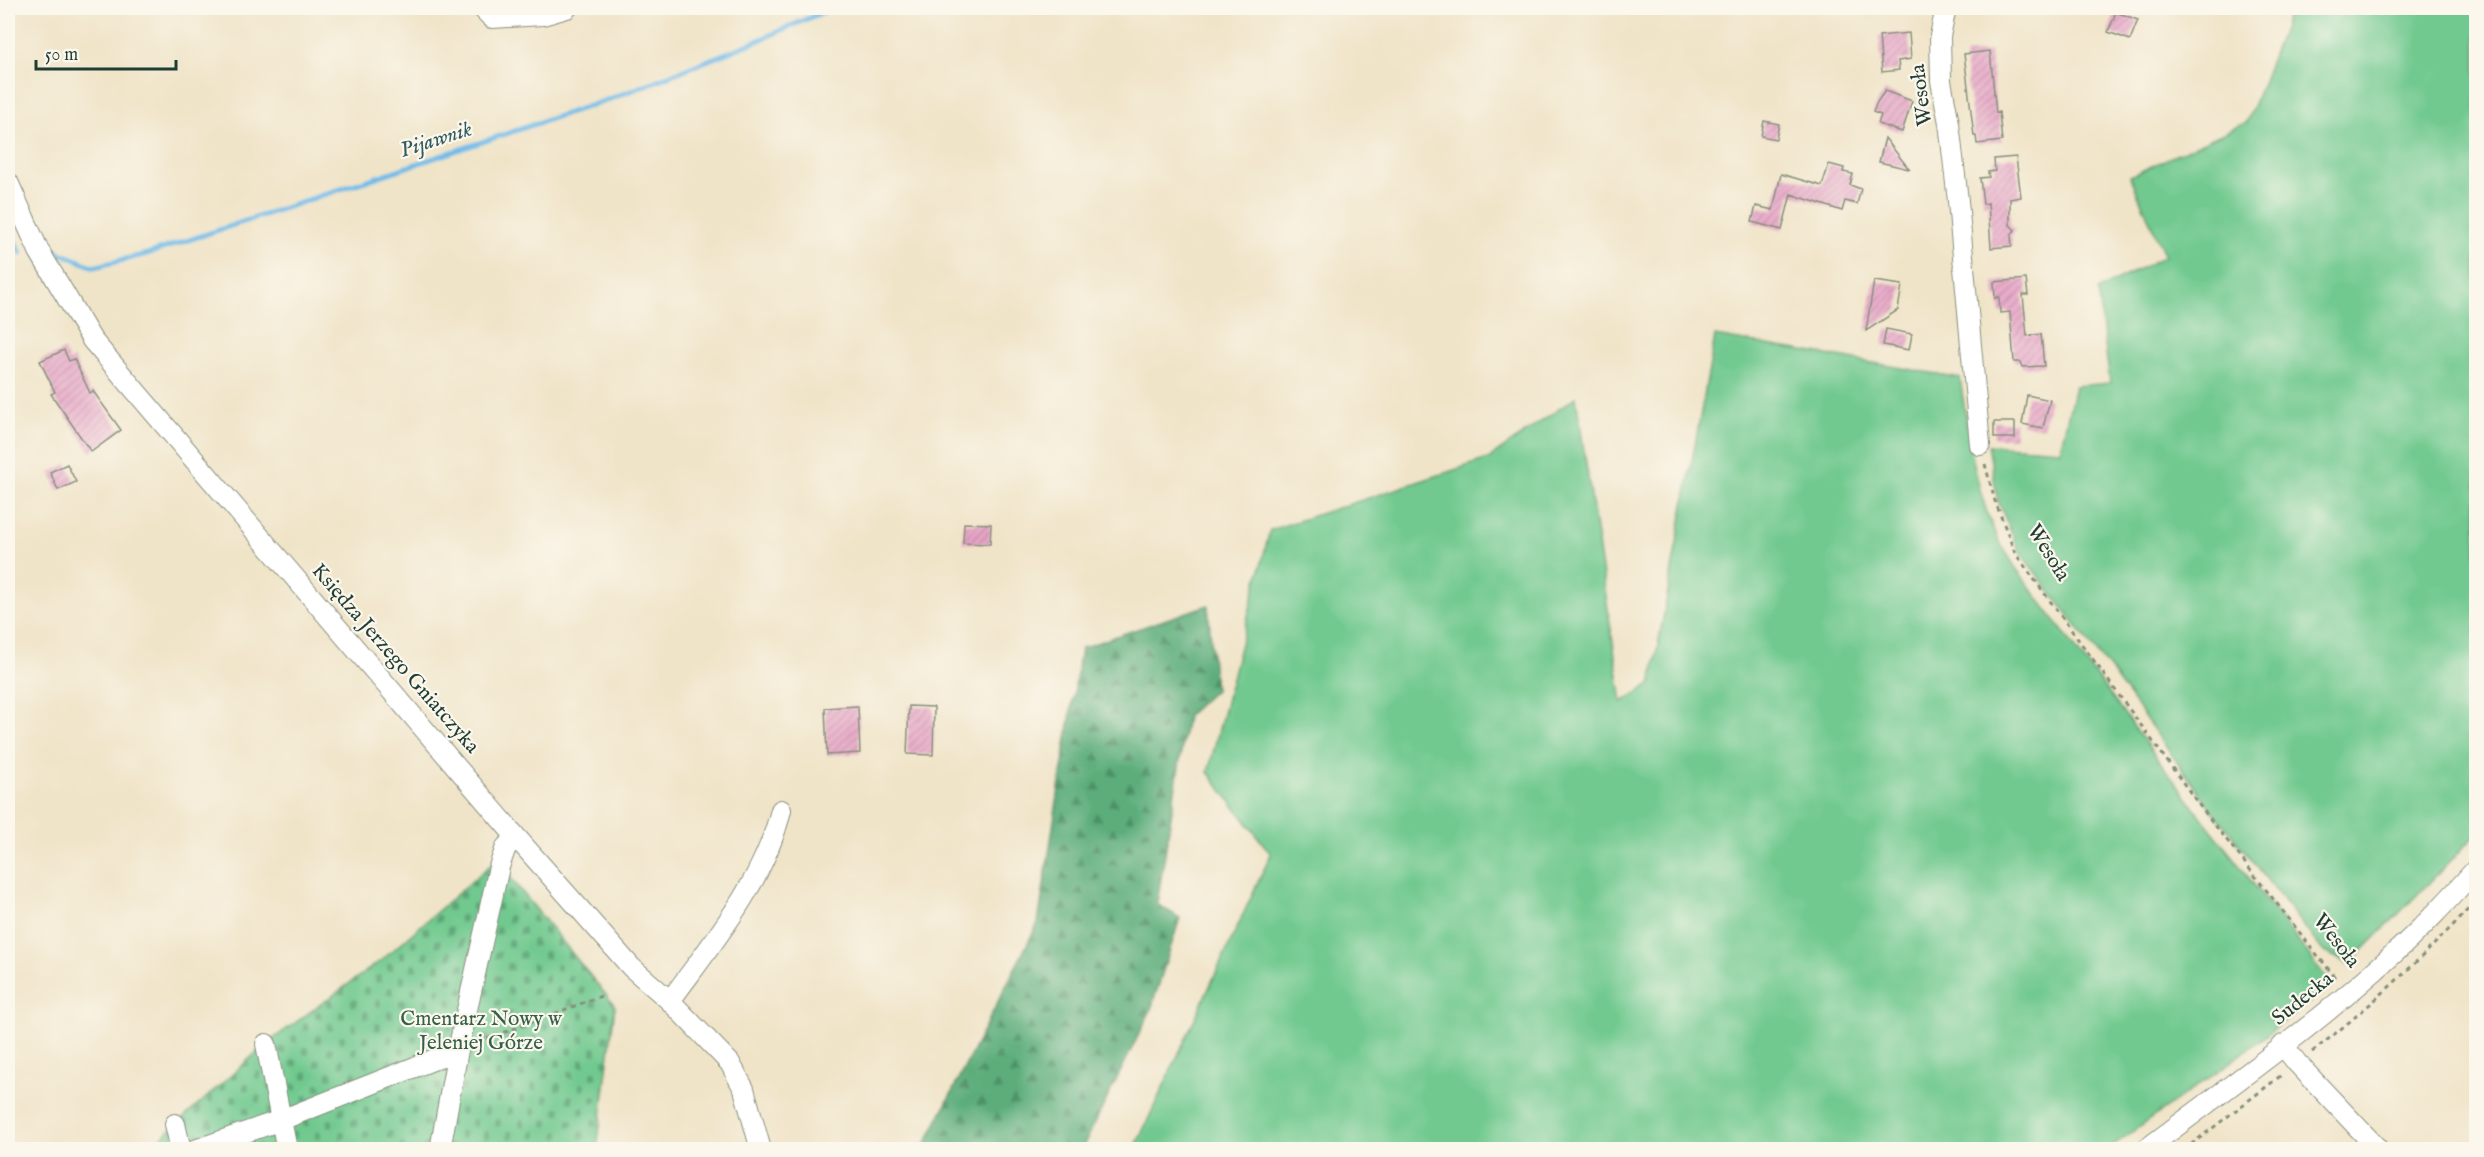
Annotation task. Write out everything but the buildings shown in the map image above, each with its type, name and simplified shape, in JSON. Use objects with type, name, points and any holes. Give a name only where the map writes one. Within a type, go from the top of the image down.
[{"type":"street","points":[[482,8],[492,18],[543,15],[567,8]]},
{"type":"street","name":"Wesoła","points":[[1946,8],[1940,36],[1941,81],[1949,123],[1960,224],[1980,445]]},
{"type":"street","name":"Księdza Jerzego Gniatczyka","points":[[8,182],[39,251],[92,340],[517,838],[631,967],[670,1001],[730,1063],[744,1089],[761,1149]]},
{"type":"street","points":[[670,1001],[724,927],[758,873],[781,810]]},
{"type":"street","points":[[440,1149],[458,1050],[499,867],[506,847],[517,838]]},
{"type":"street","name":"Sudecka","points":[[2145,1149],[2283,1046],[2348,994],[2436,913],[2476,869]]},
{"type":"street","points":[[266,1044],[287,1149]]},
{"type":"street","points":[[2283,1046],[2379,1149]]},
{"type":"street","points":[[195,1149],[281,1120],[458,1050]]},
{"type":"street","points":[[175,1124],[181,1149]]},
{"type":"path","name":"Wesoła","points":[[1980,445],[1995,501],[2015,553],[2200,806],[2348,994]]},
{"type":"path","points":[[458,1050],[601,996]]},
{"type":"path","points":[[2184,1149],[2289,1070]]},
{"type":"green space","points":[[2291,8],[2476,8],[2476,835],[2349,964],[2323,951],[2206,802],[2117,679],[2019,551],[1998,501],[1988,445],[2060,450],[2075,386],[2110,383],[2098,290],[2165,256],[2130,176],[2247,122]]},
{"type":"green space","points":[[1715,336],[1960,378],[1969,438],[1982,498],[1996,535],[2015,567],[2183,793],[2332,985],[2239,1056],[2108,1149],[1134,1150],[1271,854],[1208,772],[1270,530],[1488,459],[1576,397],[1622,702],[1651,684]]},
{"type":"green space","points":[[1208,605],[1215,690],[1187,716],[1157,904],[1180,918],[1150,1012],[1082,1149],[923,1149],[1038,923],[1081,648]]},
{"type":"green space","name":"Cmentarz Nowy w Jeleniej Górze","points":[[496,860],[615,1006],[597,1149],[148,1150],[266,1044],[383,959]]},
{"type":"waterway","name":"Pijawnik","points":[[44,246],[94,267],[147,254],[610,99],[757,41],[832,8]]},
{"type":"waterway","name":"Pijawnik","points":[[8,230],[21,253]]}]
